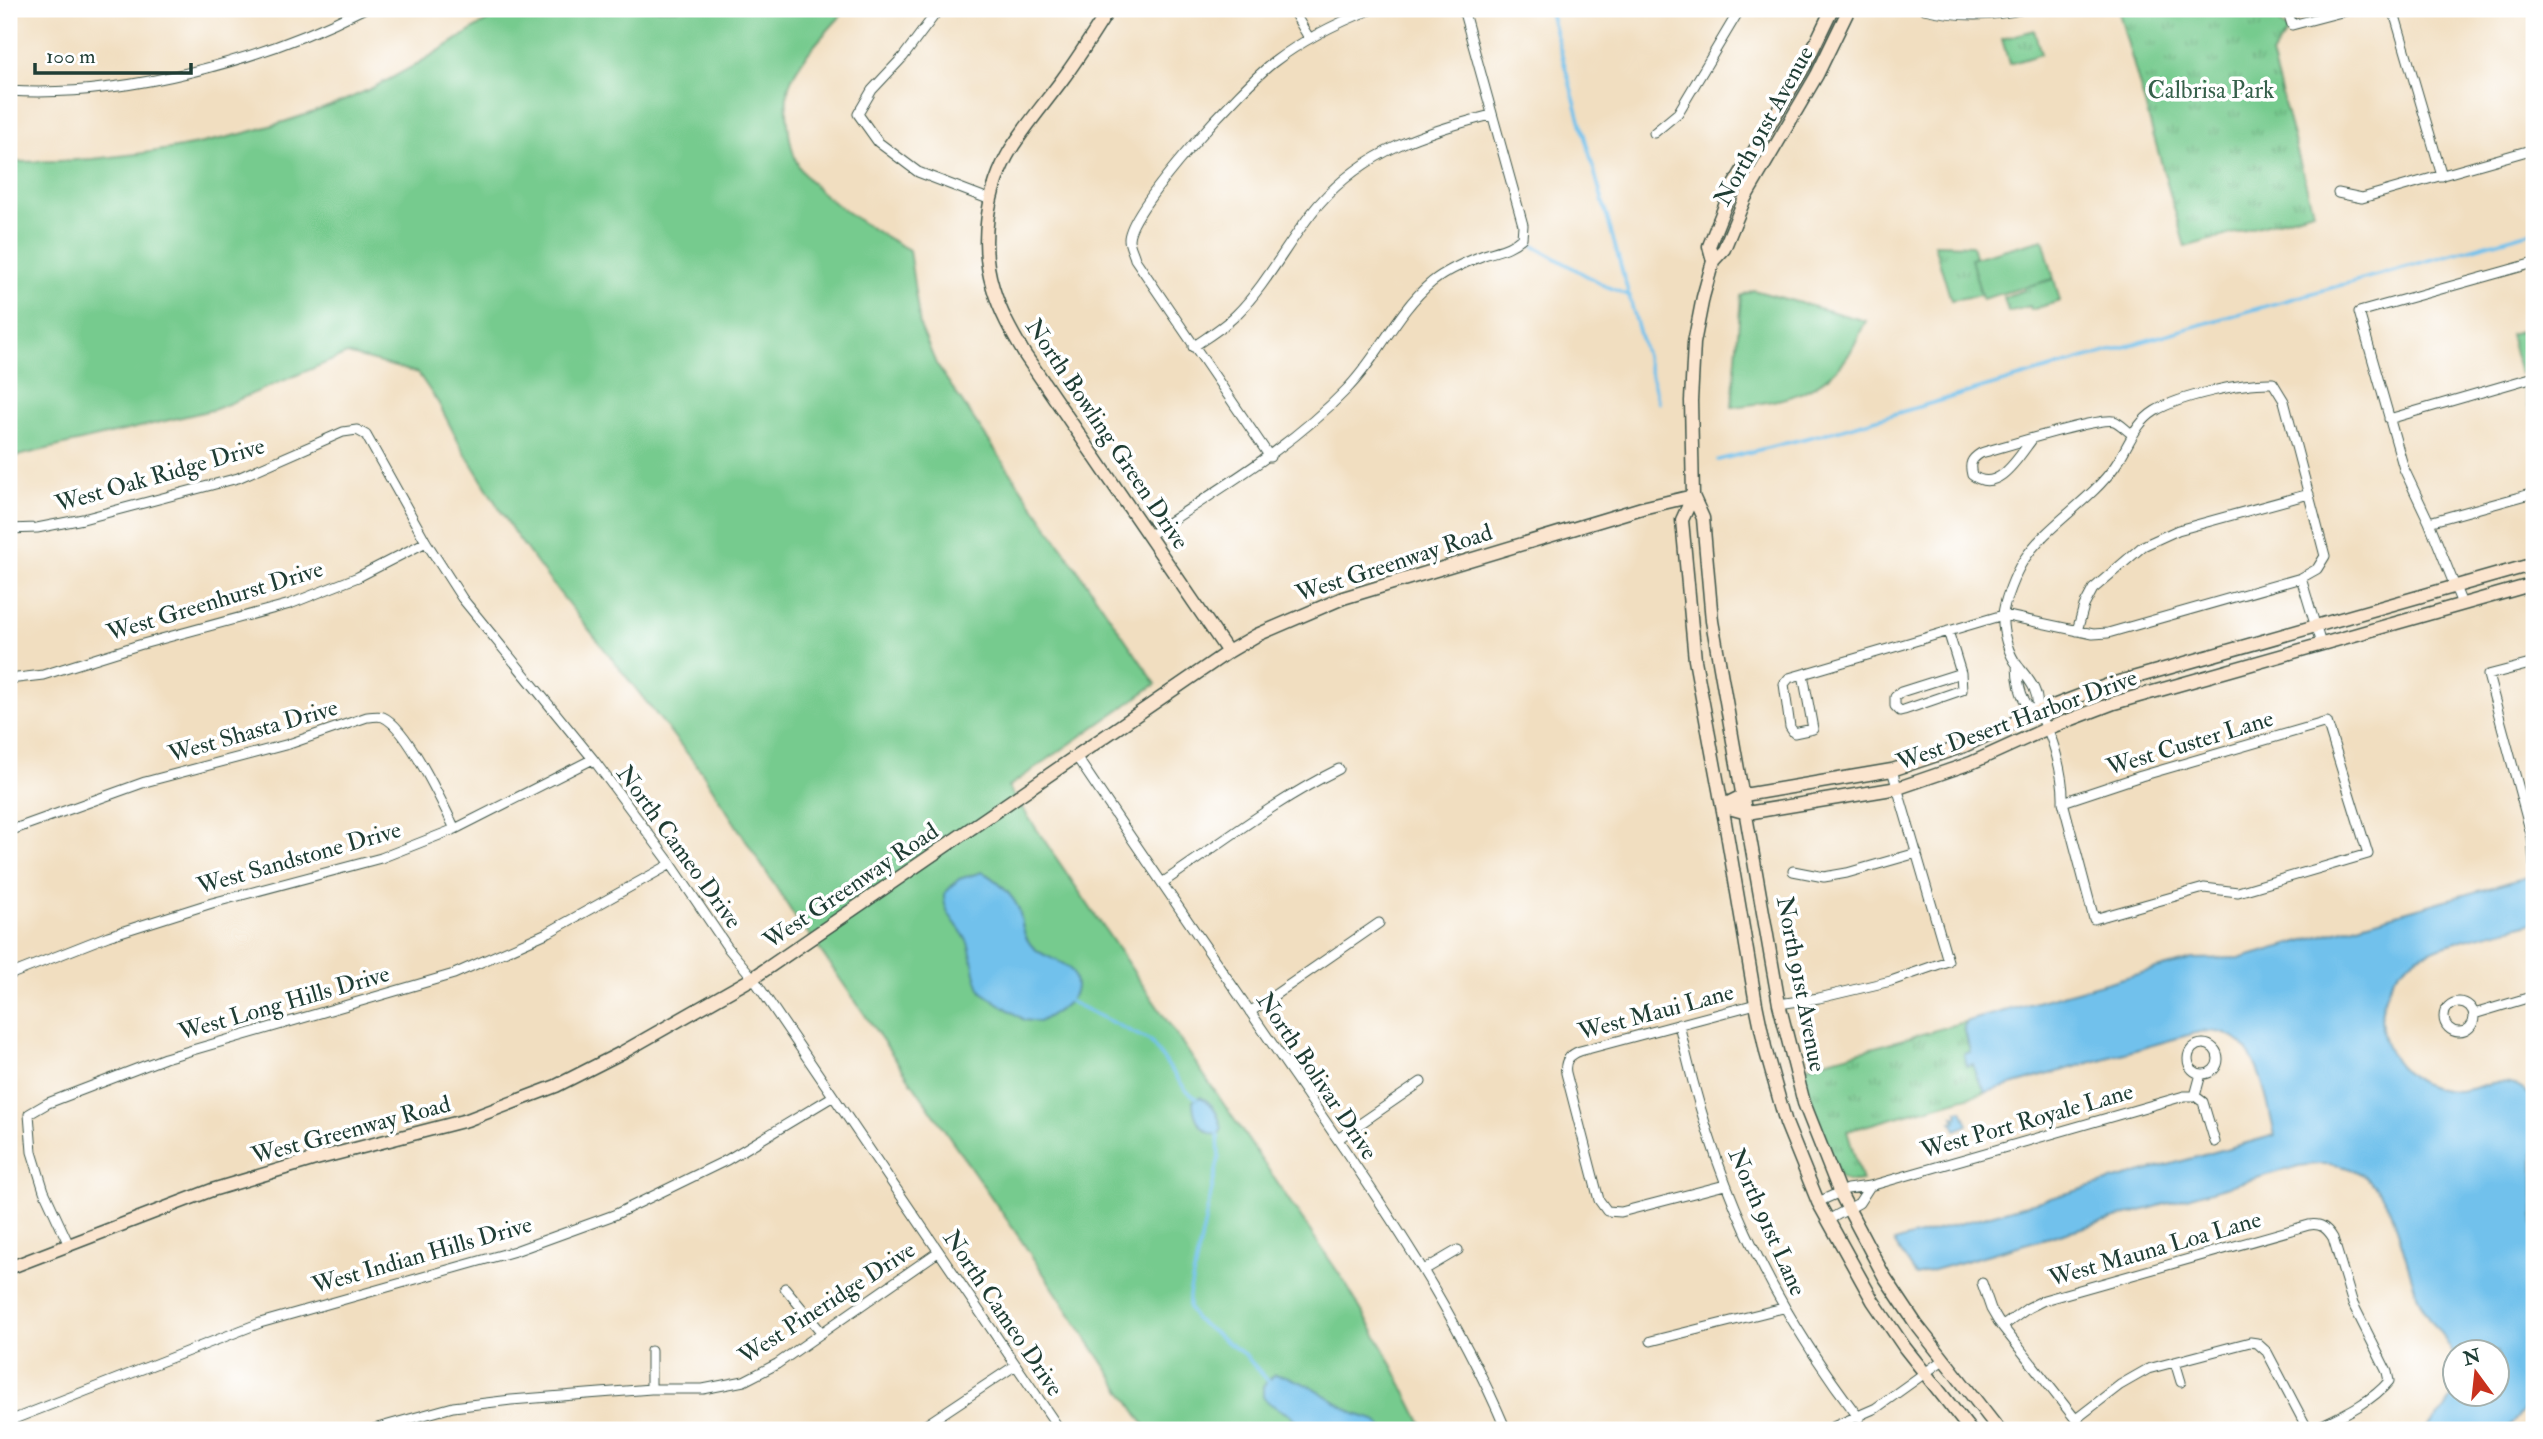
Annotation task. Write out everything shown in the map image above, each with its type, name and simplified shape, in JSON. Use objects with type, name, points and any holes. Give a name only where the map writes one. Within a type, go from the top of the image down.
[{"type":"street","points":[[9,91],[36,93],[120,86],[197,71],[295,40],[363,9]]},
{"type":"street","points":[[939,9],[903,57],[872,90],[858,114],[878,142],[918,172],[991,200]]},
{"type":"street","name":"North Bowling Green Drive","points":[[1109,9],[1063,79],[1011,150],[991,200],[986,247],[992,287],[1003,316],[1025,355],[1228,652]]},
{"type":"street","points":[[1292,9],[1309,38]]},
{"type":"street","points":[[1270,457],[1135,260],[1129,239],[1135,222],[1165,179],[1219,113],[1272,63],[1309,38],[1372,9]]},
{"type":"street","points":[[1150,536],[1270,457],[1308,427],[1356,380],[1373,360],[1410,303],[1434,280],[1468,261],[1511,248],[1522,238],[1523,225],[1463,9]]},
{"type":"street","points":[[1654,133],[1678,113],[1740,9]]},
{"type":"street","name":"North 91st Avenue","points":[[1713,261],[1709,246],[1732,188],[1804,67],[1832,9]]},
{"type":"street","name":"North 91st Avenue","points":[[1849,9],[1824,63],[1745,198],[1724,249],[1713,261],[1694,342],[1691,418],[1693,496],[1703,518],[1713,624],[1779,1004],[1804,1102],[1847,1209],[1895,1292],[1943,1360],[1999,1430]]},
{"type":"street","points":[[1924,9],[1973,16],[2025,9]]},
{"type":"street","points":[[2287,9],[2292,25],[2353,9]]},
{"type":"street","points":[[2393,9],[2442,176]]},
{"type":"street","points":[[1193,347],[1234,317],[1257,292],[1320,204],[1371,159],[1432,130],[1491,115]]},
{"type":"street","points":[[2338,193],[2362,198],[2534,149]]},
{"type":"street","points":[[1754,150],[1768,158]]},
{"type":"street","points":[[2462,604],[2430,522],[2404,469],[2359,312],[2534,263]]},
{"type":"street","points":[[2389,419],[2534,377]]},
{"type":"street","points":[[1803,674],[1813,729],[1794,733],[1790,727],[1784,684],[1788,678],[2003,615],[2094,634],[2108,633],[2301,578],[2317,569],[2325,556],[2284,401],[2273,383],[2253,382],[2173,402],[2155,411],[2140,422],[2115,466],[2103,480],[2022,562],[2003,615],[2006,638],[2017,665],[2017,680],[2028,706],[2037,712],[2046,729],[2064,787],[2063,802]]},
{"type":"street","points":[[2033,438],[2014,463],[1993,481],[1983,481],[1972,474],[1970,466],[1973,457],[2033,438],[2099,422],[2114,421],[2132,434]]},
{"type":"street","name":"West Oak Ridge Drive","points":[[9,529],[37,528],[83,519],[238,478],[343,432],[357,430]]},
{"type":"street","name":"North Cameo Drive","points":[[357,430],[366,435],[426,542],[462,598],[593,759],[671,864],[720,937],[753,978],[1060,1430]]},
{"type":"street","points":[[2430,522],[2534,492]]},
{"type":"street","points":[[2077,631],[2084,606],[2093,589],[2143,546],[2178,530],[2308,494]]},
{"type":"street","name":"North 91st Avenue","points":[[1693,496],[1682,520],[1695,660],[1756,1004],[1766,1052],[1787,1123],[1818,1202],[1873,1301],[1970,1430]]},
{"type":"street","name":"West Greenway Road","points":[[9,1268],[212,1190],[312,1160],[467,1120],[556,1086],[623,1052],[753,978],[1228,652],[1257,635],[1343,598],[1642,508],[1693,496]]},
{"type":"street","name":"West Greenhurst Drive","points":[[9,679],[43,675],[139,645],[290,604],[358,577],[426,542]]},
{"type":"street","name":"West Desert Harbor Drive","points":[[1722,806],[1744,795],[1892,770],[1964,746],[2037,712],[2109,685],[2534,564]]},
{"type":"street","points":[[2301,578],[2321,644]]},
{"type":"street","name":"West Desert Harbor Drive","points":[[1722,806],[1747,813],[1898,788],[1971,764],[2046,729],[2115,703],[2534,584]]},
{"type":"street","points":[[1948,631],[1961,673],[1962,690],[1900,711],[1895,706],[1895,697],[1901,692],[1961,673]]},
{"type":"street","points":[[2534,663],[2488,676],[2530,807],[2534,865]]},
{"type":"street","name":"West Shasta Drive","points":[[9,831],[145,782],[289,744],[367,717],[381,716],[391,722],[424,767],[455,829]]},
{"type":"street","name":"West Custer Lane","points":[[2328,722],[2368,854],[2238,892],[2204,888],[2094,919],[2063,802],[2141,776],[2328,722]]},
{"type":"street","name":"North Bolivar Drive","points":[[1076,756],[1338,1139],[1424,1270],[1471,1356],[1506,1430]]},
{"type":"street","name":"West Sandstone Drive","points":[[9,975],[108,936],[212,903],[381,858],[455,829],[593,759]]},
{"type":"street","points":[[1162,883],[1273,807],[1312,782],[1339,769]]},
{"type":"street","points":[[1779,1004],[1891,981],[1948,961],[1892,770]]},
{"type":"street","points":[[1793,871],[1824,877],[1917,853]]},
{"type":"street","name":"West Long Hills Drive","points":[[69,1245],[44,1191],[32,1153],[29,1114],[48,1103],[165,1058],[454,974],[549,932],[671,864]]},
{"type":"street","points":[[1250,1012],[1379,923]]},
{"type":"street","points":[[2474,1014],[2534,996]]},
{"type":"street","name":"West Maui Lane","points":[[1725,1185],[1621,1212],[1607,1211],[1599,1199],[1566,1073],[1567,1059],[1580,1051],[1756,1004]]},
{"type":"street","name":"North 91st Lane","points":[[1679,1024],[1691,1080],[1725,1185],[1755,1254],[1783,1308],[1820,1366],[1859,1418]]},
{"type":"street","points":[[2201,1074],[2195,1096],[2203,1102],[2215,1142]]},
{"type":"street","points":[[1338,1139],[1421,1082]]},
{"type":"street","name":"West Port Royale Lane","points":[[1818,1202],[1839,1191],[1870,1186],[2184,1096],[2195,1096]]},
{"type":"street","name":"West Indian Hills Drive","points":[[9,1421],[260,1323],[515,1251],[614,1215],[727,1160],[832,1097]]},
{"type":"street","name":"West Port Royale Lane","points":[[1828,1220],[1859,1203],[1870,1186]]},
{"type":"street","name":"West Mauna Loa Lane","points":[[2003,1326],[2028,1307],[2044,1300],[2309,1225],[2323,1227],[2333,1238],[2353,1304],[2389,1381],[2350,1410],[2310,1430]]},
{"type":"street","points":[[1424,1270],[1458,1250]]},
{"type":"street","name":"West Pineridge Drive","points":[[370,1430],[453,1407],[585,1392],[704,1389],[744,1381],[777,1364],[938,1252]]},
{"type":"street","points":[[1982,1283],[1991,1309],[2084,1430]]},
{"type":"street","points":[[785,1288],[822,1333]]},
{"type":"street","points":[[1651,1341],[1783,1308]]},
{"type":"street","points":[[2076,1419],[2120,1385],[2148,1369],[2243,1343],[2258,1343],[2267,1352],[2310,1430]]},
{"type":"street","points":[[650,1352],[652,1389]]},
{"type":"street","points":[[1826,1430],[1859,1418],[1884,1404],[1943,1360]]},
{"type":"street","points":[[2175,1362],[2181,1382]]},
{"type":"street","points":[[918,1430],[1016,1365]]},
{"type":"green space","points":[[505,9],[847,9],[806,56],[789,86],[789,129],[798,165],[810,181],[836,204],[909,250],[920,326],[936,364],[1156,684],[1008,787],[1344,1281],[1383,1347],[1425,1430],[1148,1430],[1021,1240],[804,927],[802,928],[702,772],[515,534],[418,373],[347,354],[216,409],[9,458],[9,162],[132,155],[214,140],[294,119],[378,85],[421,62]]},
{"type":"green space","name":"Calbrisa Park","points":[[2118,9],[2277,9],[2280,23],[2288,31],[2271,55],[2313,211],[2185,247]]},
{"type":"green space","points":[[2034,30],[2041,54],[2009,64],[2002,39]]},
{"type":"green space","points":[[2043,239],[2054,279],[1982,299],[1970,259]]},
{"type":"green space","points":[[1934,244],[1972,245],[1975,257],[1971,259],[1981,295],[1951,300]]},
{"type":"green space","points":[[2054,279],[2060,301],[2031,310],[2030,306],[2008,312],[2004,297],[2025,290],[2025,287]]},
{"type":"green space","points":[[1753,290],[1866,321],[1845,360],[1821,382],[1794,396],[1732,407],[1741,296]]},
{"type":"green space","points":[[2534,327],[2532,359],[2520,374],[2510,334]]},
{"type":"green space","points":[[2534,387],[2534,425],[2524,389]]},
{"type":"green space","points":[[1968,1021],[1964,1026],[1970,1052],[1964,1054],[1967,1065],[1973,1064],[1976,1076],[1986,1092],[1847,1131],[1862,1181],[1850,1182],[1839,1176],[1800,1068]]},
{"type":"water","points":[[982,872],[1009,893],[1019,910],[1023,929],[1031,945],[1037,951],[1065,965],[1074,977],[1076,986],[1072,998],[1039,1022],[1024,1020],[982,992],[968,943],[946,908],[944,894],[959,879]]},
{"type":"water","points":[[2534,875],[2534,922],[2454,942],[2412,960],[2390,984],[2383,1003],[2381,1020],[2390,1052],[2411,1076],[2425,1084],[2458,1091],[2497,1082],[2510,1083],[2524,1089],[2534,1101],[2534,1401],[2505,1430],[2424,1430],[2446,1408],[2512,1408],[2512,1338],[2444,1338],[2419,1299],[2386,1202],[2373,1183],[2355,1170],[2331,1164],[2299,1166],[1916,1275],[1894,1242],[2275,1135],[2262,1081],[2255,1064],[2246,1049],[2234,1038],[2219,1032],[2199,1032],[1986,1092],[1976,1076],[1973,1064],[1967,1066],[1964,1054],[1970,1052],[1964,1026],[1968,1021],[2192,959],[2242,958]]},
{"type":"water","points":[[1200,1097],[1212,1106],[1217,1114],[1222,1129],[1218,1135],[1203,1128],[1196,1118],[1193,1101]]},
{"type":"water","points":[[1962,1110],[1968,1125],[1956,1130],[1952,1122],[1956,1121],[1954,1116],[1958,1117],[1957,1111]]},
{"type":"water","points":[[1274,1375],[1286,1376],[1310,1386],[1355,1414],[1375,1420],[1385,1430],[1301,1430],[1294,1419],[1263,1397],[1263,1386]]},
{"type":"waterway","points":[[1549,9],[1659,403]]},
{"type":"waterway","points":[[1718,460],[1843,429],[2534,231]]},
{"type":"waterway","points":[[1527,242],[1603,285],[1630,296]]},
{"type":"waterway","points":[[1069,1001],[1150,1041],[1186,1090],[1196,1098]]},
{"type":"waterway","points":[[1218,1135],[1219,1157],[1189,1295],[1189,1308],[1195,1319],[1245,1355],[1269,1382]]}]
